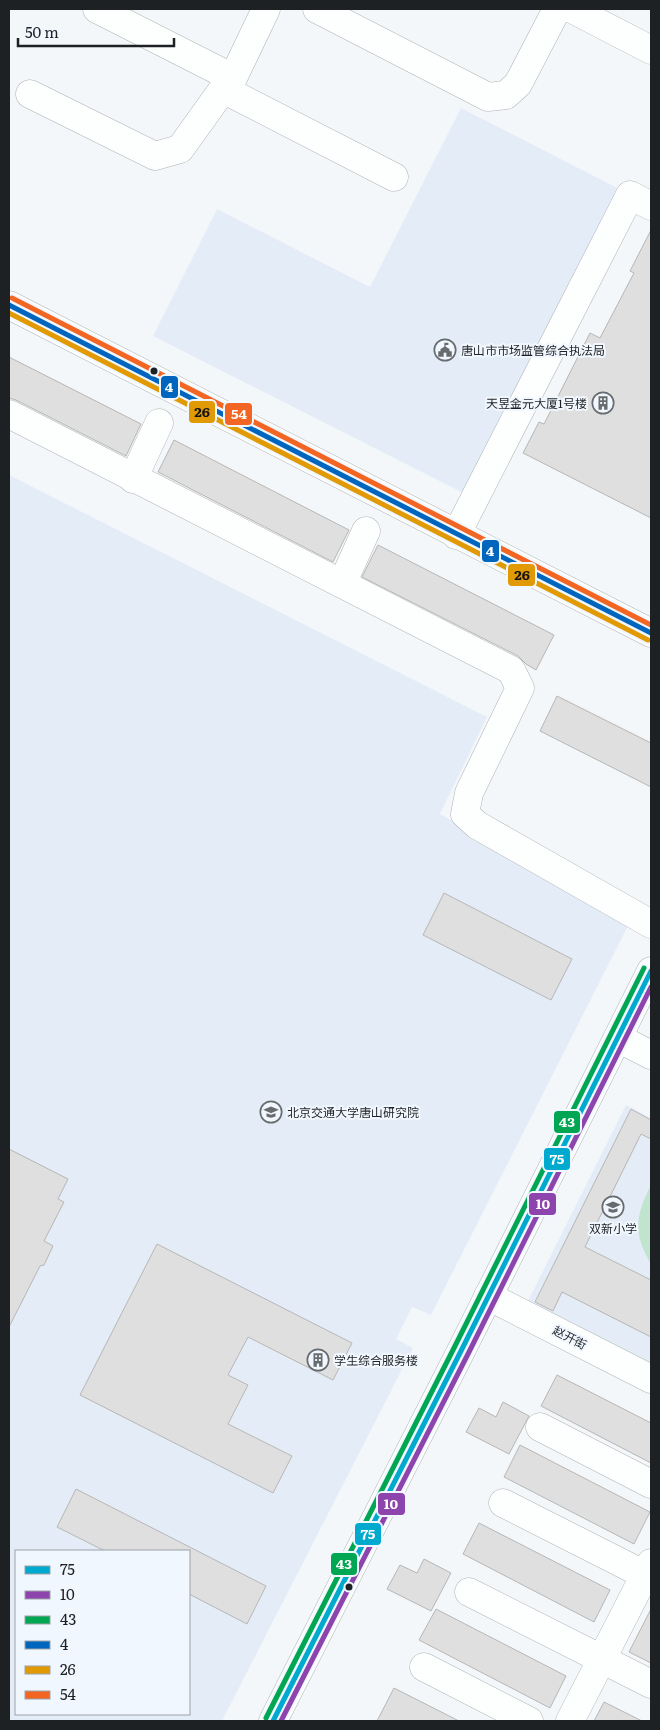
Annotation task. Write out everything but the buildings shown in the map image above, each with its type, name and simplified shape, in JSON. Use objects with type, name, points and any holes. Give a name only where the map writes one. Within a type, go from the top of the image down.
[{"type":"street","points":[[97,9],[394,176]]},
{"type":"street","points":[[30,94],[155,156],[180,149],[228,84],[266,9]]},
{"type":"street","points":[[317,9],[488,97],[506,95],[518,84],[557,9]]},
{"type":"street","points":[[572,9],[651,50]]},
{"type":"street","points":[[456,535],[630,195],[651,206]]},
{"type":"street","points":[[9,305],[651,633]]},
{"type":"street","points":[[9,414],[511,670],[520,688],[469,793],[465,814],[478,825],[651,924]]},
{"type":"street","points":[[133,478],[159,424]]},
{"type":"street","points":[[342,584],[366,531]]},
{"type":"street","points":[[273,1721],[651,971]]},
{"type":"street","points":[[618,1038],[651,1055]]},
{"type":"street","name":"赵开街","points":[[488,1296],[651,1379]]},
{"type":"street","points":[[540,1428],[651,1484]]},
{"type":"street","points":[[503,1503],[649,1572],[570,1721]]},
{"type":"street","points":[[469,1592],[651,1684]]},
{"type":"street","points":[[424,1667],[529,1721]]},
{"type":"shaded area","name":"唐山市市场监管综合执法局","points":[[461,108],[631,195],[477,500],[153,336],[217,209],[370,287]]},
{"type":"shaded area","name":"北京交通大学唐山研究院","points":[[9,475],[487,717],[440,814],[632,918],[431,1315],[412,1307],[396,1339],[413,1348],[222,1721],[9,1721]]},
{"type":"shaded area","name":"双新小学","points":[[626,1105],[651,1118],[651,1369],[526,1305]]},
{"type":"green space","points":[[651,1185],[651,1264],[641,1243],[638,1225],[642,1206]]},
{"type":"transit line","name":"54","points":[[12,298],[651,625]]},
{"type":"transit line","name":"4","points":[[9,305],[651,633]]},
{"type":"transit line","name":"26","points":[[9,313],[648,640]]},
{"type":"transit line","name":"43","points":[[266,1718],[644,968]]},
{"type":"transit line","name":"75","points":[[273,1721],[651,971]]},
{"type":"transit line","name":"10","points":[[281,1721],[469,1352],[651,987]]},
{"type":"place","name":"唐山市市场监管综合执法局","points":[[445,350]]},
{"type":"place","name":"天昱金元大厦1号楼","points":[[603,403]]},
{"type":"place","name":"北京交通大学唐山研究院","points":[[271,1112]]},
{"type":"place","name":"双新小学","points":[[613,1207]]},
{"type":"place","name":"学生综合服务楼","points":[[318,1360]]}]
